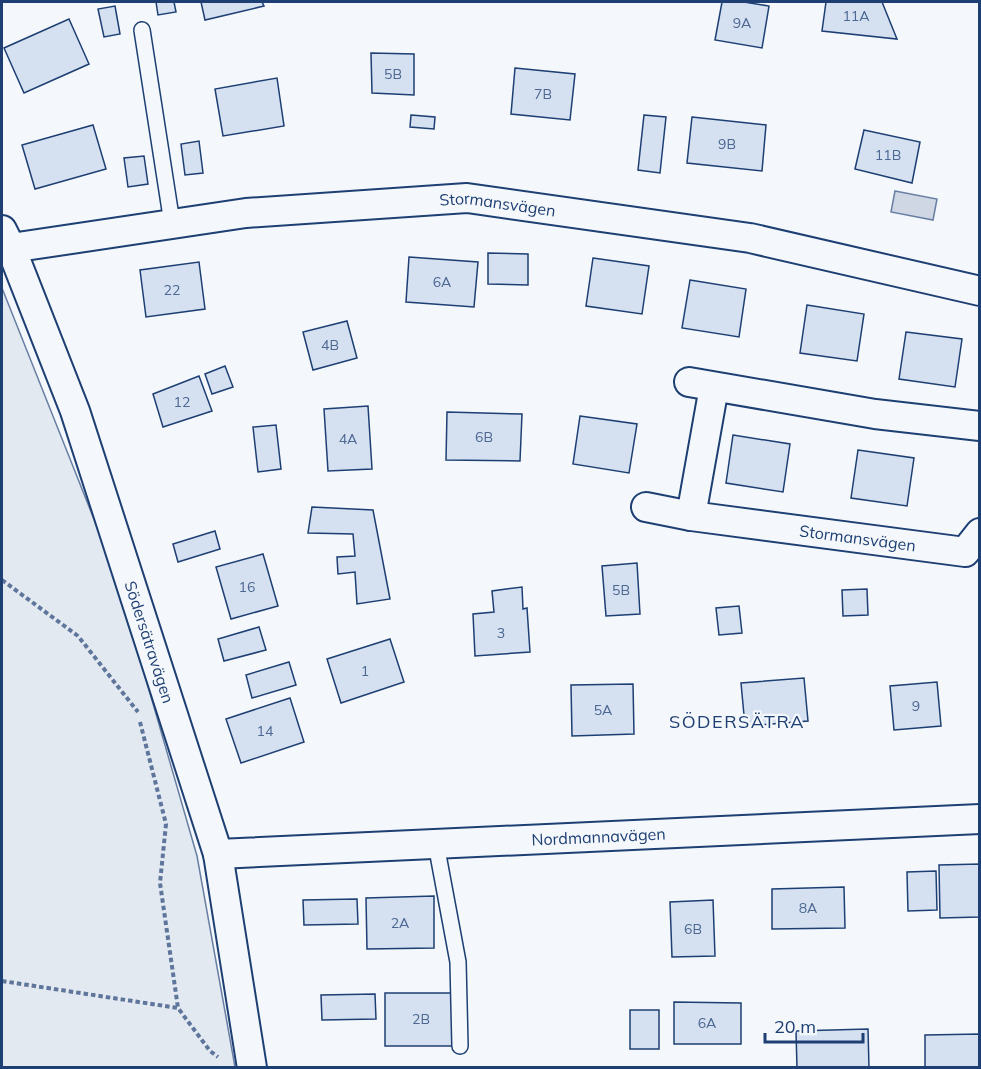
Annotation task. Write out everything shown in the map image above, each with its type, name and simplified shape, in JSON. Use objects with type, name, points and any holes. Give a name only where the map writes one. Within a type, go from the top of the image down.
[{"type":"street","name":"Stormansvägen","points":[[6,239],[258,212],[467,198],[750,238],[980,291]]},
{"type":"street","name":"Södersätravägen","points":[[6,239],[75,411],[218,854],[239,1065]]},
{"type":"street","points":[[691,516],[701,384],[875,414],[980,426]]},
{"type":"street","name":"Stormansvägen","points":[[646,507],[691,516],[965,552],[980,532]]},
{"type":"street","name":"Nordmannavägen","points":[[218,854],[980,819]]},
{"type":"lane","points":[[142,30],[172,223]]},
{"type":"lane","points":[[436,844],[458,962],[460,1046]]},
{"type":"path","points":[[2,580],[78,636],[137,710],[166,824],[160,883],[178,1008],[210,1051],[239,1065]]},
{"type":"path","points":[[2,981],[178,1008]]},
{"type":"shaded area","points":[[895,191],[937,199],[933,220],[891,212]]},
{"type":"shaded area","points":[[2,288],[115,572],[197,856],[235,1067],[2,1067]]},
{"type":"building","points":[[156,2],[174,2],[176,12],[158,15]]},
{"type":"building","points":[[201,2],[262,2],[264,6],[205,20]]},
{"type":"building","points":[[722,2],[744,2],[769,6],[762,48],[715,40]]},
{"type":"building","points":[[826,2],[882,2],[897,39],[822,31]]},
{"type":"building","points":[[115,6],[120,34],[104,37],[98,9]]},
{"type":"building","points":[[69,19],[89,64],[24,93],[4,48]]},
{"type":"building","points":[[371,53],[414,54],[414,95],[372,93]]},
{"type":"building","points":[[515,68],[575,74],[570,120],[511,114]]},
{"type":"building","points":[[277,78],[284,126],[223,136],[215,89]]},
{"type":"building","points":[[411,115],[435,117],[434,129],[410,127]]},
{"type":"building","points":[[644,115],[666,117],[660,173],[638,170]]},
{"type":"building","points":[[692,117],[766,125],[762,171],[687,163]]},
{"type":"building","points":[[93,125],[106,169],[35,189],[22,145]]},
{"type":"building","points":[[864,130],[920,142],[912,183],[855,169]]},
{"type":"building","points":[[199,141],[203,173],[185,175],[181,144]]},
{"type":"building","points":[[144,156],[148,184],[128,187],[124,158]]},
{"type":"building","points":[[488,253],[528,254],[528,285],[488,284]]},
{"type":"building","points":[[409,257],[478,262],[474,307],[406,302]]},
{"type":"building","points":[[593,258],[649,266],[642,314],[586,306]]},
{"type":"building","points":[[199,262],[205,309],[146,317],[140,270]]},
{"type":"building","points":[[690,280],[746,289],[739,337],[682,328]]},
{"type":"building","points":[[807,305],[864,314],[857,361],[800,353]]},
{"type":"building","points":[[347,321],[357,358],[313,370],[303,332]]},
{"type":"building","points":[[906,332],[962,339],[955,387],[899,379]]},
{"type":"building","points":[[225,366],[233,387],[212,394],[205,374]]},
{"type":"building","points":[[199,376],[212,411],[163,427],[153,394]]},
{"type":"building","points":[[368,406],[372,469],[328,471],[324,409]]},
{"type":"building","points":[[447,412],[522,414],[520,461],[446,460]]},
{"type":"building","points":[[580,416],[637,424],[629,473],[573,464]]},
{"type":"building","points":[[276,425],[281,469],[258,472],[253,427]]},
{"type":"building","points":[[733,435],[790,444],[783,492],[726,483]]},
{"type":"building","points":[[858,450],[914,458],[907,506],[851,498]]},
{"type":"building","points":[[312,507],[373,510],[390,599],[357,604],[355,572],[338,574],[337,557],[355,556],[353,534],[308,533]]},
{"type":"building","points":[[215,531],[220,549],[178,562],[173,544]]},
{"type":"building","points":[[263,554],[278,606],[231,619],[216,567]]},
{"type":"building","points":[[637,563],[640,614],[606,616],[602,566]]},
{"type":"building","points":[[522,587],[523,609],[527,608],[530,652],[475,656],[473,614],[494,612],[492,591]]},
{"type":"building","points":[[867,589],[868,615],[843,616],[842,590]]},
{"type":"building","points":[[739,606],[742,633],[719,635],[716,608]]},
{"type":"building","points":[[259,627],[266,650],[224,661],[218,639]]},
{"type":"building","points":[[390,639],[404,682],[341,703],[327,659]]},
{"type":"building","points":[[289,662],[296,685],[252,698],[246,675]]},
{"type":"building","points":[[804,678],[808,721],[745,726],[741,683]]},
{"type":"building","points":[[937,682],[941,726],[894,730],[890,686]]},
{"type":"building","points":[[633,684],[634,734],[572,736],[571,685]]},
{"type":"building","points":[[290,698],[304,742],[241,763],[226,719]]},
{"type":"building","points":[[980,864],[980,917],[940,918],[939,865]]},
{"type":"building","points":[[936,871],[937,910],[908,911],[907,872]]},
{"type":"building","points":[[844,887],[845,928],[772,929],[772,889]]},
{"type":"building","points":[[434,896],[434,948],[367,949],[366,898]]},
{"type":"building","points":[[357,899],[358,924],[304,925],[303,900]]},
{"type":"building","points":[[713,900],[715,956],[672,957],[670,902]]},
{"type":"building","points":[[385,993],[456,993],[456,1046],[385,1046]]},
{"type":"building","points":[[375,994],[376,1019],[322,1020],[321,995]]},
{"type":"building","points":[[674,1002],[741,1003],[741,1044],[674,1044]]},
{"type":"building","points":[[630,1010],[659,1010],[659,1049],[630,1049]]},
{"type":"building","points":[[868,1029],[869,1068],[797,1068],[796,1031]]},
{"type":"building","points":[[980,1034],[980,1068],[925,1068],[925,1035]]},
{"type":"district","name":"SÖDERSÄTRA","points":[[737,721]]}]
